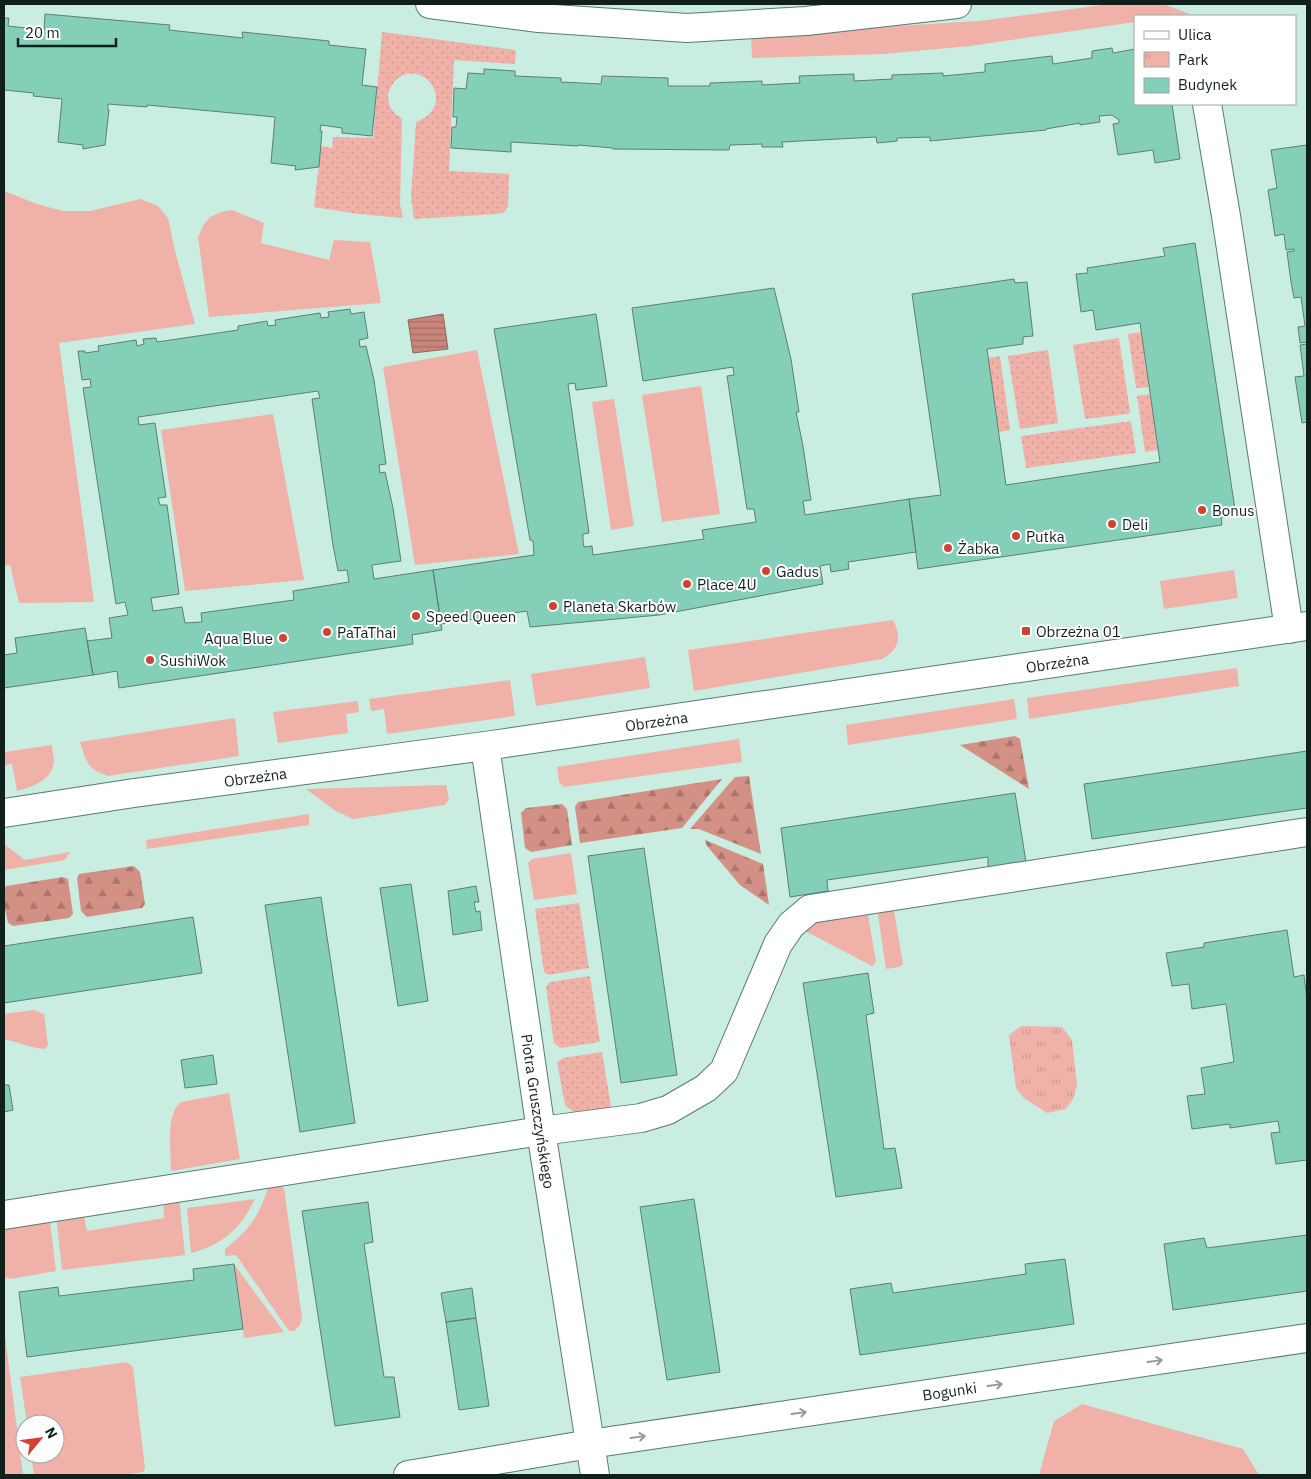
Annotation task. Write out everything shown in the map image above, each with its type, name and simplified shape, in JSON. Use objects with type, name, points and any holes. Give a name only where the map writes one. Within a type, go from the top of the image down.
[{"type":"street","points":[[430,4],[539,18],[687,28],[806,21],[957,4]]},
{"type":"street","points":[[1207,105],[1298,628]]},
{"type":"street","name":"Obrzeżna","points":[[4,813],[134,793],[485,746],[1298,628]]},
{"type":"street","name":"Piotra Gruszczyńskiego","points":[[485,746],[541,1131],[595,1475]]},
{"type":"street","points":[[4,1215],[541,1131],[641,1118],[668,1110],[706,1088],[724,1071],[782,938],[791,925],[810,910],[1307,832]]},
{"type":"street","name":"Bogunki","points":[[408,1475],[590,1444],[1307,1338]]},
{"type":"green space","points":[[1110,4],[1163,4],[1190,14],[1134,15],[1134,22],[970,46],[883,54],[752,58],[751,35],[979,21]]},
{"type":"green space","points":[[382,32],[516,50],[515,64],[454,60],[449,171],[509,174],[508,206],[505,212],[414,219],[411,197],[416,122],[431,111],[435,105],[436,98],[432,84],[418,74],[408,74],[399,78],[392,84],[389,93],[389,102],[393,111],[402,118],[400,204],[403,218],[314,207],[321,146],[332,148],[333,137],[373,138]]},
{"type":"green space","points":[[4,191],[37,204],[63,211],[90,211],[140,199],[158,206],[168,218],[195,324],[59,343],[94,602],[19,603],[10,565],[4,566]]},
{"type":"green space","points":[[232,210],[264,223],[261,243],[329,260],[334,240],[370,242],[381,303],[209,317],[198,237],[204,224],[210,217]]},
{"type":"green space","points":[[1141,332],[1149,387],[1136,388],[1128,334]]},
{"type":"green space","points":[[1119,338],[1130,412],[1128,414],[1085,419],[1073,345]]},
{"type":"green space","points":[[477,350],[519,554],[415,565],[383,367]]},
{"type":"green space","points":[[1048,350],[1058,423],[1020,429],[1008,356]]},
{"type":"green space","points":[[1000,356],[1010,430],[999,432],[988,358]]},
{"type":"green space","points":[[701,386],[720,514],[662,522],[642,395]]},
{"type":"green space","points":[[1150,394],[1158,450],[1145,452],[1137,396]]},
{"type":"green space","points":[[614,399],[634,526],[611,530],[592,402]]},
{"type":"green space","points":[[273,414],[304,580],[185,591],[161,430]]},
{"type":"green space","points":[[1131,421],[1136,453],[1026,468],[1021,436]]},
{"type":"green space","points":[[1234,570],[1238,598],[1164,609],[1160,581]]},
{"type":"green space","points":[[893,620],[898,637],[897,642],[892,652],[882,659],[694,691],[688,650]]},
{"type":"green space","points":[[645,657],[650,688],[536,706],[531,674]]},
{"type":"green space","points":[[1237,668],[1239,686],[1029,719],[1027,698]]},
{"type":"green space","points":[[510,680],[515,716],[387,734],[384,709],[371,711],[369,699]]},
{"type":"green space","points":[[1014,699],[1017,719],[848,745],[846,725]]},
{"type":"green space","points":[[358,701],[359,712],[346,714],[348,733],[278,743],[273,712]]},
{"type":"green space","points":[[235,718],[239,756],[108,776],[88,764],[80,742]]},
{"type":"green space","points":[[1015,736],[1020,739],[1029,789],[960,745]]},
{"type":"green space","points":[[739,739],[742,762],[564,787],[559,782],[557,767]]},
{"type":"green space","points":[[52,745],[54,761],[50,773],[41,782],[17,791],[12,764],[4,765],[4,752]]},
{"type":"green space","points":[[749,776],[761,854],[699,829],[690,829],[735,777]]},
{"type":"green space","points":[[722,779],[682,828],[580,843],[575,807],[578,802]]},
{"type":"green space","points":[[446,785],[449,799],[445,805],[353,819],[334,810],[306,789]]},
{"type":"green space","points":[[562,804],[567,809],[572,845],[531,852],[525,848],[521,813],[526,808]]},
{"type":"green space","points":[[309,814],[309,825],[147,849],[146,840]]},
{"type":"green space","points":[[705,840],[763,864],[769,905],[740,885],[707,846]]},
{"type":"green space","points":[[4,844],[25,860],[70,852],[65,860],[4,870]]},
{"type":"green space","points":[[571,853],[577,894],[534,900],[528,863],[532,859]]},
{"type":"green space","points":[[134,866],[140,872],[145,904],[142,908],[87,917],[81,911],[77,878],[79,874]]},
{"type":"green space","points":[[63,877],[68,879],[73,914],[69,918],[13,926],[8,923],[4,899],[6,886]]},
{"type":"green space","points":[[579,903],[589,968],[548,975],[544,972],[535,909]]},
{"type":"green space","points":[[893,905],[903,964],[899,967],[886,969],[877,908]]},
{"type":"green space","points":[[867,909],[876,962],[872,966],[805,931],[804,928],[818,920]]},
{"type":"green space","points":[[590,976],[600,1042],[560,1048],[554,1043],[546,987],[550,982]]},
{"type":"green space","points":[[34,1010],[44,1014],[48,1045],[45,1049],[4,1039],[4,1014]]},
{"type":"green space","points":[[1021,1026],[1062,1027],[1072,1040],[1077,1086],[1073,1099],[1066,1109],[1047,1113],[1024,1098],[1016,1088],[1009,1035]]},
{"type":"green space","points":[[602,1052],[611,1106],[609,1110],[576,1114],[565,1105],[557,1062],[563,1058]]},
{"type":"green space","points":[[229,1093],[240,1159],[171,1171],[170,1134],[176,1108],[181,1102]]},
{"type":"green space","points":[[278,1182],[284,1188],[302,1318],[300,1325],[294,1331],[289,1331],[236,1255],[225,1256],[225,1249],[241,1235],[258,1213],[269,1184]]},
{"type":"green space","points":[[179,1196],[185,1255],[62,1270],[56,1214],[83,1211],[87,1231],[164,1218],[163,1198]]},
{"type":"green space","points":[[255,1199],[244,1219],[230,1234],[213,1245],[191,1253],[187,1208]]},
{"type":"green space","points":[[49,1214],[56,1271],[10,1279],[5,1277],[4,1221]]},
{"type":"green space","points":[[234,1264],[284,1332],[244,1338]]},
{"type":"green space","points":[[4,1328],[15,1414],[15,1464],[22,1464],[23,1475],[4,1475]]},
{"type":"green space","points":[[127,1362],[133,1367],[145,1468],[143,1472],[122,1475],[34,1475],[32,1464],[65,1464],[65,1414],[26,1414],[20,1377]]},
{"type":"green space","points":[[1082,1404],[1243,1449],[1259,1475],[1039,1475],[1054,1421]]},
{"type":"shaded area","points":[[443,314],[448,349],[413,353],[408,320]]},
{"type":"building","points":[[45,14],[170,25],[169,30],[243,38],[242,32],[329,41],[329,45],[366,49],[362,85],[377,87],[372,136],[342,133],[342,128],[321,125],[319,167],[295,170],[296,166],[271,163],[275,117],[147,105],[147,107],[108,104],[105,145],[83,149],[83,145],[58,142],[62,99],[33,96],[34,93],[4,90],[4,18],[9,18],[8,26],[44,30]]},
{"type":"building","points":[[1112,48],[1113,53],[1134,49],[1134,105],[1172,105],[1180,159],[1155,163],[1153,150],[1118,155],[1113,124],[1119,123],[1119,120],[1112,115],[1099,116],[1100,122],[1080,125],[1080,123],[1046,130],[930,141],[930,137],[897,138],[897,141],[877,143],[876,137],[782,142],[783,147],[762,147],[762,144],[730,145],[729,150],[613,149],[578,145],[511,142],[511,152],[451,148],[452,127],[456,127],[457,117],[453,117],[454,88],[466,89],[468,73],[484,74],[484,69],[515,71],[515,76],[561,78],[561,82],[601,84],[602,76],[668,78],[668,86],[710,86],[710,83],[762,81],[762,85],[800,83],[799,76],[854,74],[854,81],[892,79],[892,75],[943,73],[943,76],[985,72],[985,64],[1052,56],[1053,64],[1092,58],[1092,51]]},
{"type":"building","points":[[1307,145],[1307,342],[1300,343],[1298,327],[1305,326],[1301,297],[1294,298],[1287,252],[1294,251],[1294,249],[1286,250],[1284,234],[1275,236],[1268,190],[1277,188],[1271,150]]},
{"type":"building","points":[[1195,243],[1236,516],[1221,517],[1222,525],[918,569],[909,499],[941,495],[912,294],[1014,279],[1015,283],[1027,282],[1033,336],[1023,337],[1023,344],[987,349],[1006,485],[1160,462],[1140,323],[1096,330],[1093,310],[1081,312],[1076,274],[1088,273],[1087,268],[1165,256],[1163,248]]},
{"type":"building","points":[[774,288],[791,359],[799,412],[796,412],[811,500],[803,501],[805,515],[909,499],[916,552],[848,562],[849,569],[831,572],[830,564],[820,566],[823,584],[659,615],[530,627],[527,611],[441,624],[433,570],[534,555],[494,329],[596,314],[607,386],[576,390],[575,383],[568,384],[589,533],[583,534],[584,547],[592,546],[593,555],[704,539],[702,530],[756,522],[754,509],[747,509],[727,376],[734,375],[733,367],[643,381],[632,308]]},
{"type":"building","points":[[350,309],[351,314],[364,312],[368,338],[359,340],[360,347],[366,346],[374,380],[386,464],[379,465],[380,473],[385,472],[393,508],[401,561],[372,565],[374,579],[433,570],[442,630],[412,635],[413,644],[119,688],[117,671],[93,675],[87,641],[112,638],[109,618],[128,615],[125,602],[116,604],[83,388],[91,387],[90,379],[82,380],[78,351],[85,351],[85,353],[99,351],[98,346],[136,340],[137,346],[144,344],[143,339],[156,338],[157,342],[238,330],[238,326],[267,321],[268,326],[276,325],[275,320],[320,313],[321,318],[329,317],[328,312]],"holes":[[[318,391],[320,398],[312,399],[333,545],[338,571],[347,570],[349,582],[293,591],[294,600],[201,613],[202,622],[185,623],[182,607],[153,611],[151,598],[179,594],[167,505],[160,505],[158,498],[166,497],[155,423],[139,425],[138,417]]]},
{"type":"building","points":[[1307,344],[1307,422],[1302,423],[1295,377],[1304,376],[1300,345]]},
{"type":"building","points":[[85,628],[93,675],[4,688],[4,655],[17,653],[15,638]]},
{"type":"building","points":[[1307,751],[1307,808],[1092,839],[1084,784]]},
{"type":"building","points":[[1015,793],[1026,862],[988,867],[988,857],[827,880],[828,891],[790,897],[781,828]]},
{"type":"building","points":[[644,848],[677,1075],[621,1083],[588,856]]},
{"type":"building","points":[[411,884],[428,1001],[398,1006],[380,888]]},
{"type":"building","points":[[476,886],[479,902],[474,902],[476,912],[480,911],[482,930],[453,935],[448,891]]},
{"type":"building","points":[[321,897],[355,1123],[300,1132],[265,905]]},
{"type":"building","points":[[193,917],[202,973],[4,1003],[4,946]]},
{"type":"building","points":[[1287,930],[1294,977],[1304,975],[1307,1000],[1307,1160],[1276,1164],[1271,1133],[1280,1132],[1278,1121],[1230,1128],[1230,1124],[1192,1129],[1187,1096],[1205,1094],[1201,1068],[1234,1062],[1226,1004],[1192,1009],[1189,984],[1172,986],[1166,953],[1204,947],[1204,943]]},
{"type":"building","points":[[868,973],[874,1013],[866,1015],[884,1149],[895,1148],[902,1188],[836,1197],[803,983]]},
{"type":"building","points":[[213,1055],[217,1084],[185,1088],[181,1060]]},
{"type":"building","points":[[4,1085],[9,1085],[13,1110],[4,1112]]},
{"type":"building","points":[[694,1199],[720,1372],[667,1380],[640,1207]]},
{"type":"building","points":[[368,1202],[373,1242],[364,1244],[384,1377],[394,1377],[400,1417],[335,1426],[302,1211]]},
{"type":"building","points":[[1307,1235],[1307,1291],[1173,1310],[1164,1244],[1204,1238],[1207,1248]]},
{"type":"building","points":[[1065,1259],[1074,1324],[860,1355],[850,1289],[891,1283],[893,1293],[1026,1274],[1025,1264]]},
{"type":"building","points":[[234,1264],[243,1329],[27,1357],[19,1292],[58,1287],[59,1296],[194,1280],[193,1269]]},
{"type":"building","points":[[472,1288],[476,1318],[446,1322],[441,1293]]},
{"type":"building","points":[[476,1318],[489,1406],[459,1410],[446,1322]]},
{"type":"place","name":"Bonus","points":[[1202,510]]},
{"type":"place","name":"Deli","points":[[1112,524]]},
{"type":"place","name":"Putka","points":[[1016,536]]},
{"type":"place","name":"Żabka","points":[[948,548]]},
{"type":"place","name":"Gadus","points":[[766,571]]},
{"type":"place","name":"Place 4U","points":[[687,584]]},
{"type":"place","name":"Planeta Skarbów","points":[[553,606]]},
{"type":"place","name":"Speed Queen","points":[[416,616]]},
{"type":"place","name":"Obrzeżna 01","points":[[1026,631]]},
{"type":"place","name":"PaTaThai","points":[[327,632]]},
{"type":"place","name":"Aqua Blue","points":[[283,638]]},
{"type":"place","name":"SushiWok","points":[[150,660]]}]
